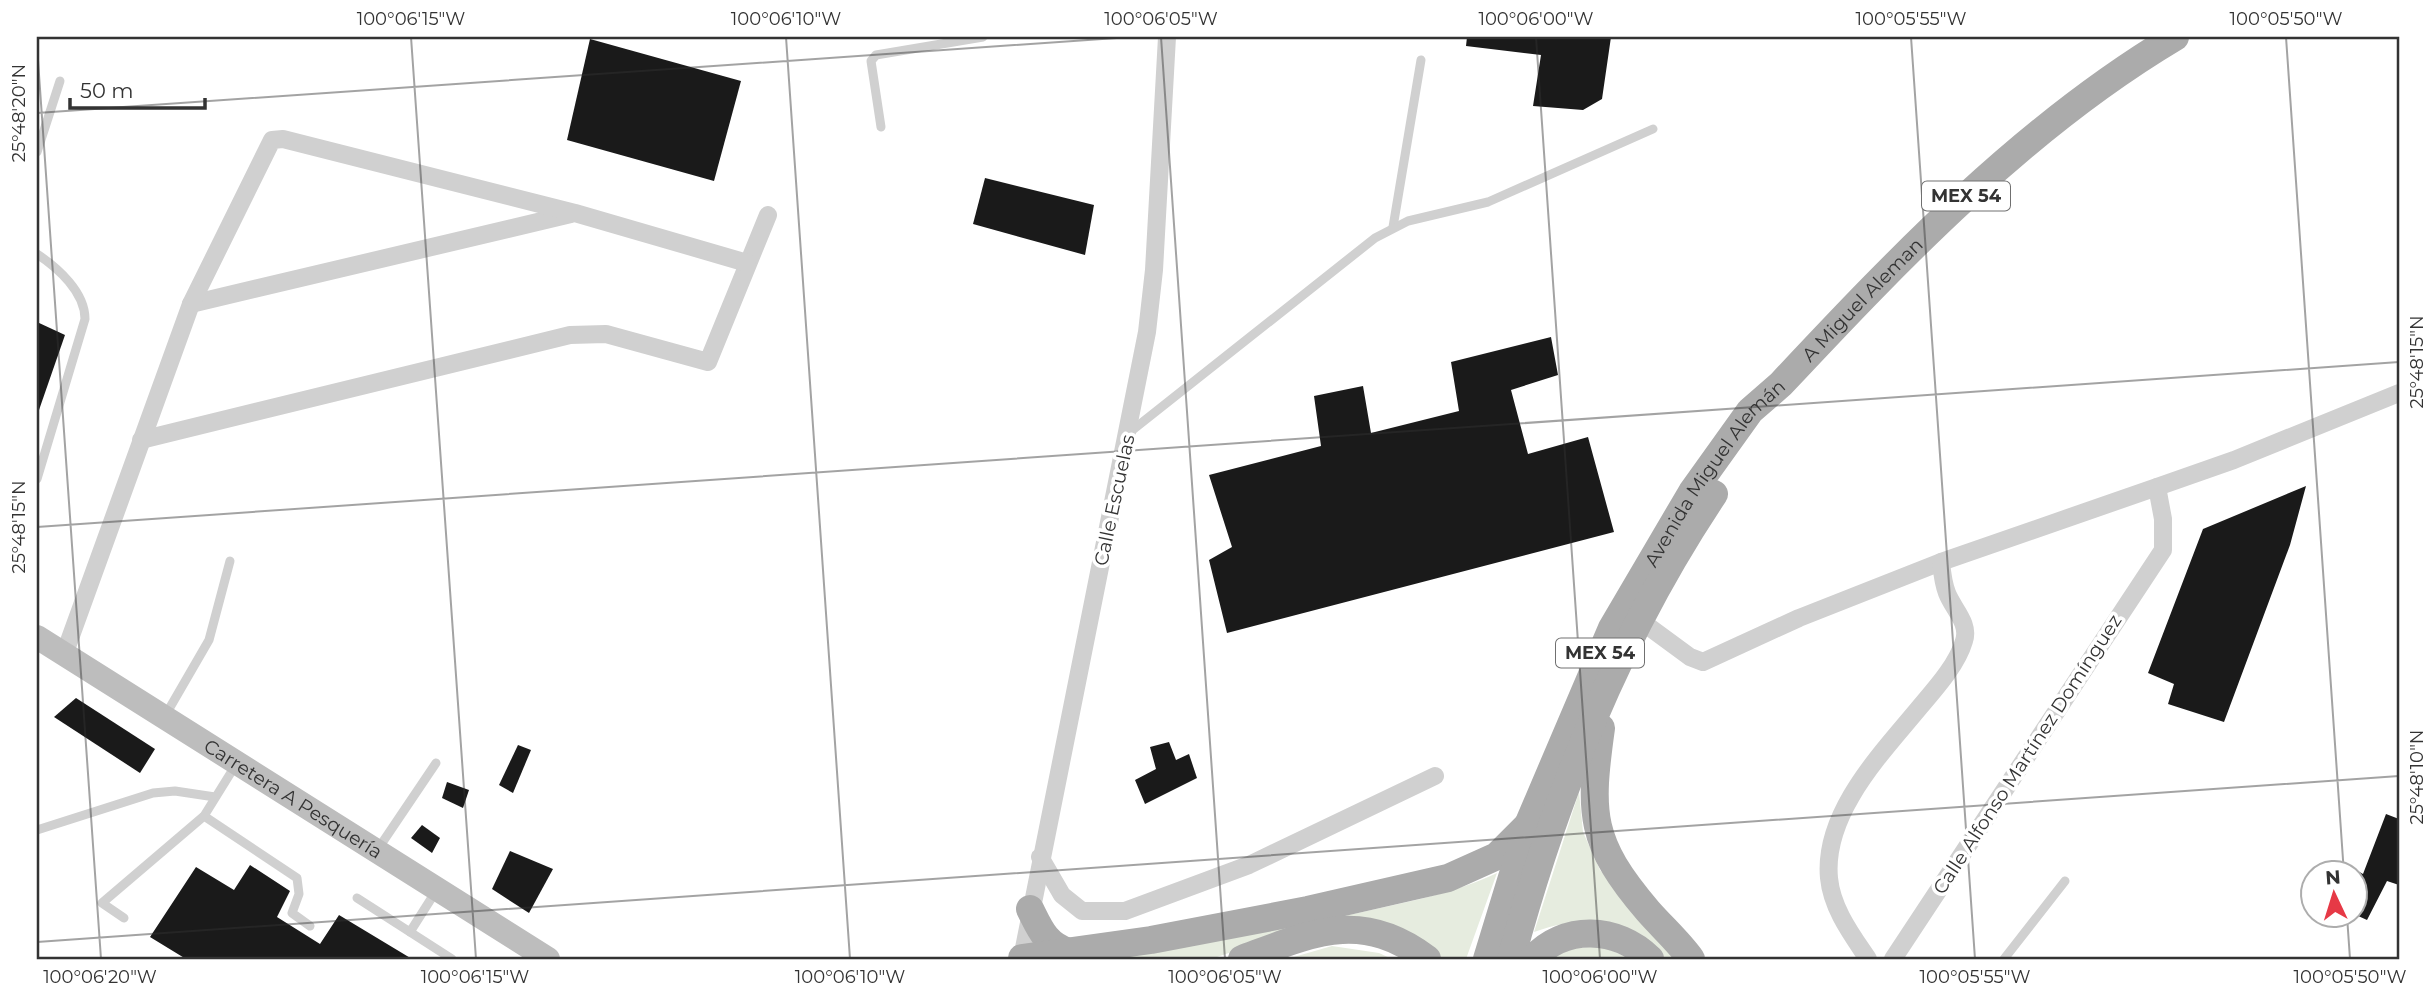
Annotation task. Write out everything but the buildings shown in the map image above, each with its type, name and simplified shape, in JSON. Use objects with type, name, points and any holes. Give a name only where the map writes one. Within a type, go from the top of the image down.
[{"type":"main road","name":"A Miguel Aleman","points":[[1781,384],[1850,310],[1978,183],[2135,61],[2175,37]]},
{"type":"main road","name":"Avenida Miguel Alemán","points":[[1487,959],[1528,825],[1612,628],[1700,497],[1763,421],[1781,384]]},
{"type":"main road","name":"Avenida Miguel Alemán","points":[[1511,959],[1563,791],[1604,698],[1700,497]]},
{"type":"main road","name":"Carretera A Pesquería","points":[[37,637],[548,959]]},
{"type":"main road","points":[[1604,698],[1592,793],[1599,836],[1629,887],[1691,959]]},
{"type":"main road","points":[[1020,959],[1151,940],[1308,910],[1448,878],[1497,856],[1528,825]]},
{"type":"main road","points":[[1030,909],[1045,938],[1056,948],[1069,952]]},
{"type":"main road","points":[[1242,959],[1342,928],[1373,930],[1404,943],[1427,959]]},
{"type":"main road","points":[[1532,959],[1555,939],[1579,933],[1625,941],[1650,959]]},
{"type":"street","name":"Calle Escuelas","points":[[1020,959],[1147,332],[1154,270],[1167,37]]},
{"type":"street","points":[[64,655],[191,304],[268,146],[275,139],[575,213],[747,263]]},
{"type":"street","points":[[191,304],[575,213]]},
{"type":"street","points":[[141,440],[570,335],[606,334],[708,362],[768,215]]},
{"type":"street","points":[[1641,621],[1690,657],[1703,662],[1799,618],[1941,562],[2234,460],[2399,393]]},
{"type":"street","name":"Calle Alfonso Martínez Domínguez","points":[[1893,959],[2163,550],[2163,519],[2157,487]]},
{"type":"street","points":[[1868,959],[1842,919],[1829,881],[1829,858],[1837,830],[1854,790],[1929,696],[1964,641],[1965,629],[1945,589],[1941,562]]},
{"type":"street","points":[[1040,857],[1062,895],[1082,911],[1125,911],[1269,856],[1435,776]]},
{"type":"lane","points":[[881,127],[871,61],[876,55],[983,37]]},
{"type":"lane","points":[[1394,227],[1421,60]]},
{"type":"lane","points":[[37,152],[60,81]]},
{"type":"lane","points":[[1128,433],[1246,343],[1374,239],[1394,227],[1488,202],[1653,129]]},
{"type":"lane","points":[[37,254],[54,266],[82,298],[85,319],[37,479]]},
{"type":"lane","points":[[164,717],[209,640],[230,561]]},
{"type":"lane","points":[[377,851],[436,763]]},
{"type":"lane","points":[[124,918],[102,903],[204,816],[236,764]]},
{"type":"lane","points":[[37,830],[153,793],[174,791],[215,797]]},
{"type":"lane","points":[[204,816],[297,878],[299,894],[292,913],[310,926]]},
{"type":"lane","points":[[2004,959],[2065,881]]},
{"type":"lane","points":[[410,932],[437,890]]},
{"type":"lane","points":[[357,898],[452,959]]},
{"type":"shaded area","points":[[1579,792],[1583,832],[1600,870],[1674,959],[1662,959],[1615,930],[1589,922],[1556,925],[1534,932]]},
{"type":"shaded area","points":[[1497,873],[1466,959],[1432,959],[1297,930],[1211,959],[1100,959],[1358,913],[1446,892]]},
{"type":"shaded area","points":[[1332,946],[1379,953],[1392,959],[1287,959]]},
{"type":"shaded area","points":[[1602,946],[1630,959],[1543,959],[1553,950]]}]
